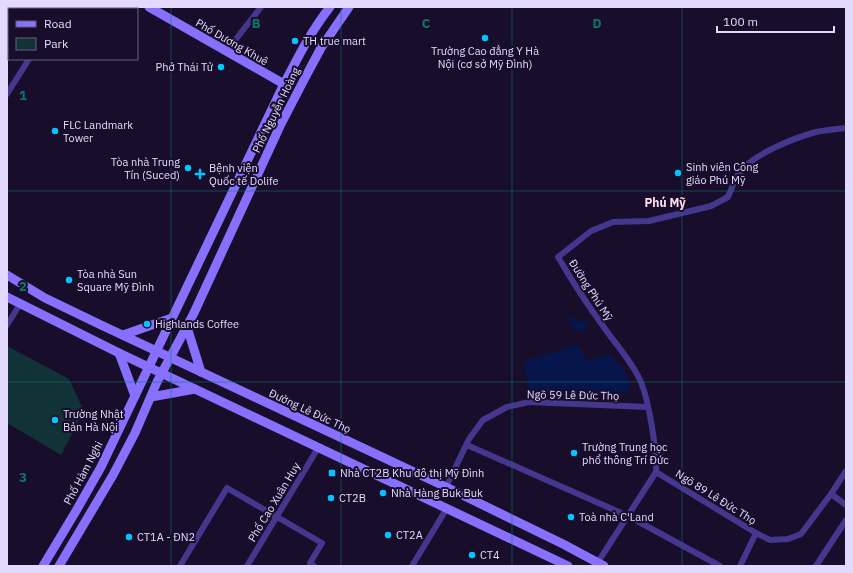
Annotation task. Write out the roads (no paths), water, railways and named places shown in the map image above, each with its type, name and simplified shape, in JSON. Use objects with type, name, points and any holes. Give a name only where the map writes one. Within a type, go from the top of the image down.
[{"type":"main road","name":"Phố Dương Khuê","points":[[149,7],[284,84]]},
{"type":"main road","name":"Phố Nguyễn Hoàng","points":[[149,366],[284,84],[304,46],[330,7]]},
{"type":"main road","name":"Phố Nguyễn Hoàng","points":[[162,373],[187,327],[280,126],[321,48],[349,7]]},
{"type":"main road","points":[[247,160],[261,168]]},
{"type":"main road","name":"Đường Lê Đức Thọ","points":[[7,275],[45,298],[446,487],[601,564]]},
{"type":"main road","points":[[7,297],[119,353],[446,508],[554,563],[568,566]]},
{"type":"main road","points":[[123,335],[172,318]]},
{"type":"main road","points":[[187,327],[201,372]]},
{"type":"main road","points":[[119,353],[135,396]]},
{"type":"main road","name":"Phố Hàm Nghi","points":[[43,566],[101,467],[149,366]]},
{"type":"main road","points":[[59,566],[114,475],[162,373]]},
{"type":"main road","points":[[151,397],[195,389]]},
{"type":"main road","points":[[64,531],[76,537]]},
{"type":"street","points":[[226,52],[260,7]]},
{"type":"street","points":[[7,94],[28,60]]},
{"type":"street","name":"Đường Phú Mỹ","points":[[656,472],[656,459],[648,407],[641,383],[628,358],[603,326],[558,257],[591,231],[613,222],[649,221],[711,206],[728,197],[738,174],[749,163],[764,152],[815,132],[846,128]]},
{"type":"street","points":[[7,325],[20,304]]},
{"type":"street","name":"Ngõ 59 Lê Đức Thọ","points":[[446,487],[469,439],[483,420],[507,407],[529,402],[648,407]]},
{"type":"street","points":[[467,445],[628,516],[720,566]]},
{"type":"street","name":"Phố Cao Xuân Huy","points":[[247,566],[318,448]]},
{"type":"street","points":[[756,533],[770,540],[788,539],[801,534],[832,494],[846,471]]},
{"type":"street","points":[[601,564],[628,516],[656,472]]},
{"type":"street","name":"Ngõ 89 Lê Đức Thọ","points":[[656,472],[756,533],[740,566]]},
{"type":"street","points":[[180,566],[227,488],[278,516],[322,543],[310,564],[314,566]]},
{"type":"street","points":[[832,494],[846,505]]},
{"type":"street","points":[[412,566],[446,508]]},
{"type":"street","points":[[816,566],[846,520]]},
{"type":"place","name":"Trường Cao đẳng Y Hà Nội (cơ sở Mỹ Đình)","points":[[485,38]]},
{"type":"place","name":"TH true mart","points":[[295,41]]},
{"type":"place","name":"Phở Thái Tử","points":[[221,67]]},
{"type":"place","name":"FLC Landmark Tower","points":[[55,131]]},
{"type":"place","name":"Tòa nhà Trung Tín (Suced)","points":[[188,168]]},
{"type":"place","name":"Sinh viên Công giáo Phú Mỹ","points":[[678,173]]},
{"type":"place","name":"Bệnh viện Quốc tế Dolife","points":[[200,174]]},
{"type":"place","name":"Tòa nhà Sun Square Mỹ Đình","points":[[69,280]]},
{"type":"place","name":"Highlands Coffee","points":[[147,324]]},
{"type":"place","name":"Trường Nhật Bản Hà Nội","points":[[55,420]]},
{"type":"place","name":"Trường Trung học phổ thông Trí Đức","points":[[574,453]]},
{"type":"place","name":"Nhà CT2B Khu đô thị Mỹ Đình","points":[[332,473]]},
{"type":"place","name":"Nhà Hàng Buk Buk","points":[[383,493]]},
{"type":"place","name":"CT2B","points":[[331,498]]},
{"type":"place","name":"Toà nhà C'Land","points":[[571,517]]},
{"type":"place","name":"CT2A","points":[[388,535]]},
{"type":"place","name":"CT1A - ĐN2","points":[[129,537]]},
{"type":"place","name":"CT4","points":[[472,555]]},
{"type":"district","name":"Phú Mỹ","points":[[665,202]]}]
